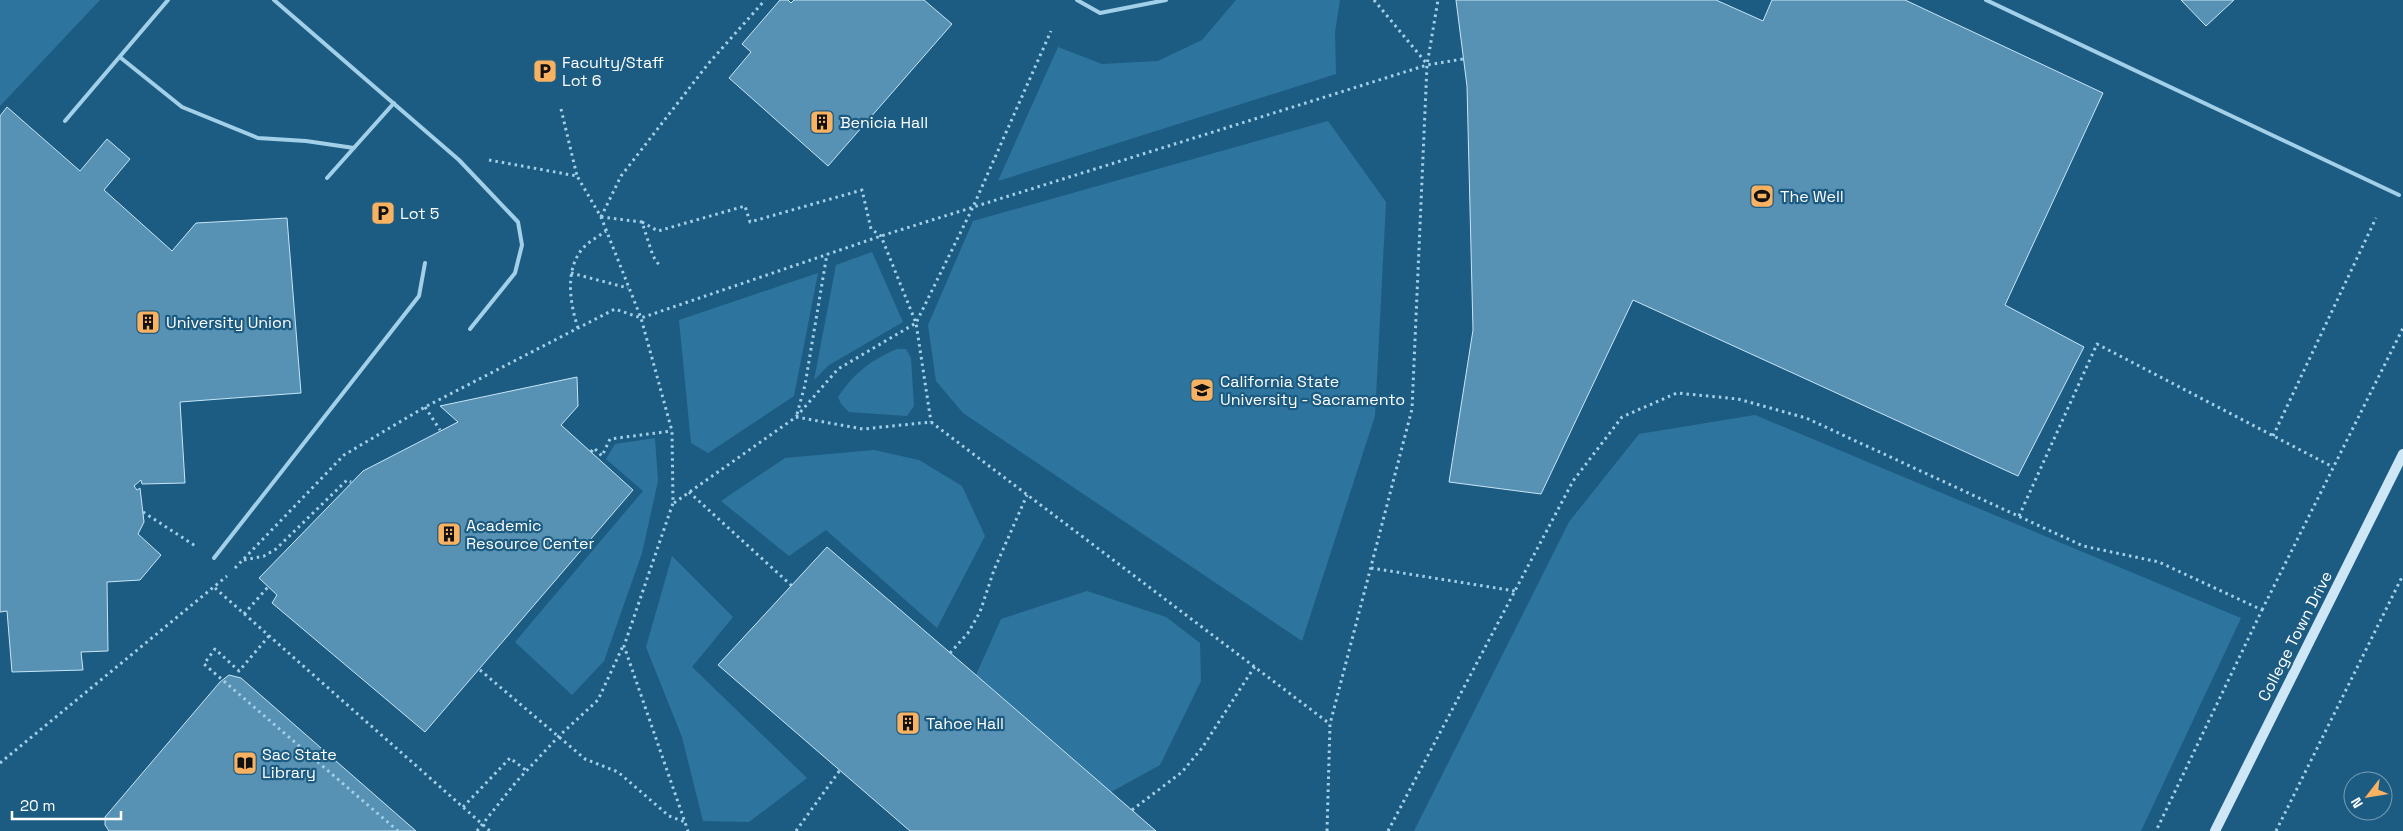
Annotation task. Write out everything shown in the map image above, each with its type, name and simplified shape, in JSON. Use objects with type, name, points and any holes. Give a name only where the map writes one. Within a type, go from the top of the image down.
[{"type":"street","name":"College Town Drive","points":[[2215,831],[2403,454]]},
{"type":"lane","points":[[65,121],[121,58],[168,0]]},
{"type":"lane","points":[[274,0],[459,160],[518,222],[522,246],[515,273],[470,328]]},
{"type":"lane","points":[[1077,0],[1100,13],[1166,0]]},
{"type":"lane","points":[[1986,0],[2399,195]]},
{"type":"lane","points":[[121,58],[182,107],[258,138],[306,141],[354,148]]},
{"type":"lane","points":[[327,178],[394,104]]},
{"type":"lane","points":[[214,558],[419,296],[425,263]]},
{"type":"path","points":[[601,217],[621,176],[708,64],[765,0]]},
{"type":"path","points":[[1374,0],[1428,65]]},
{"type":"path","points":[[1327,831],[1330,724],[1412,409],[1428,65],[1438,0]]},
{"type":"path","points":[[673,503],[796,417],[838,369],[916,323],[973,207],[1051,31]]},
{"type":"path","points":[[0,763],[215,588],[344,455],[425,407],[615,309],[641,318],[881,236],[973,207],[1428,65],[1463,59]]},
{"type":"path","points":[[476,831],[559,736],[598,700],[624,646],[673,503],[672,431],[641,318],[601,217],[577,176],[561,109]]},
{"type":"path","points":[[459,160],[491,160],[577,176]]},
{"type":"path","points":[[601,217],[642,222],[658,231],[745,206],[750,222],[862,190],[871,229],[881,236],[916,323],[931,422]]},
{"type":"path","points":[[2273,436],[2376,218]]},
{"type":"path","points":[[642,222],[653,256],[660,265]]},
{"type":"path","points":[[578,328],[570,303],[571,273],[583,248],[606,231]]},
{"type":"path","points":[[796,417],[805,385],[828,254]]},
{"type":"path","points":[[571,273],[628,288]]},
{"type":"path","points":[[2156,831],[2262,610],[2403,328]]},
{"type":"path","points":[[2018,516],[2097,344],[2333,467]]},
{"type":"path","points":[[1388,831],[1573,480],[1622,418],[1677,393],[1738,398],[1806,418],[2084,546],[2159,562],[2262,610]]},
{"type":"path","points":[[425,407],[440,430]]},
{"type":"path","points":[[796,417],[863,429],[931,422],[1330,724]]},
{"type":"path","points":[[591,452],[594,448],[602,456],[610,439],[672,431]]},
{"type":"path","points":[[244,560],[264,556],[276,549],[347,480],[351,482]]},
{"type":"path","points":[[689,492],[792,586]]},
{"type":"path","points":[[950,653],[968,633],[980,612],[994,570],[1027,494]]},
{"type":"path","points":[[143,512],[233,571]]},
{"type":"path","points":[[1371,568],[1515,591]]},
{"type":"path","points":[[2276,831],[2403,575]]},
{"type":"path","points":[[244,614],[268,587]]},
{"type":"path","points":[[215,588],[490,831]]},
{"type":"path","points":[[269,636],[239,671],[215,649],[204,664],[398,831]]},
{"type":"path","points":[[624,646],[688,831]]},
{"type":"path","points":[[1132,810],[1182,772],[1202,748],[1255,666]]},
{"type":"path","points":[[480,670],[585,760],[618,772],[669,816],[685,822]]},
{"type":"path","points":[[463,807],[510,758],[527,771]]},
{"type":"path","points":[[796,831],[840,770]]},
{"type":"shaded area","points":[[0,0],[100,0],[0,106]]},
{"type":"shaded area","points":[[1236,0],[1340,0],[1335,32],[1336,74],[998,181],[1058,47],[1102,64],[1158,61],[1202,40]]},
{"type":"shaded area","points":[[1328,121],[1386,202],[1375,416],[1302,641],[963,413],[936,381],[928,325],[973,221]]},
{"type":"shaded area","points":[[872,252],[903,322],[829,365],[814,380],[836,265]]},
{"type":"shaded area","points":[[818,273],[794,396],[708,453],[691,443],[679,320]]},
{"type":"shaded area","points":[[897,349],[906,349],[911,358],[914,406],[907,416],[849,412],[841,404],[838,397],[850,381],[879,357]]},
{"type":"shaded area","points":[[1755,415],[2241,618],[2141,831],[1414,831],[1569,522],[1639,434]]},
{"type":"shaded area","points":[[655,438],[658,481],[642,553],[604,661],[572,695],[515,642],[643,491],[606,459],[615,444]]},
{"type":"shaded area","points":[[874,450],[919,460],[962,486],[985,536],[937,628],[826,530],[789,556],[721,501],[785,458]]},
{"type":"shaded area","points":[[672,556],[733,617],[692,667],[807,778],[749,822],[703,821],[682,737],[646,647]]},
{"type":"shaded area","points":[[1087,591],[1166,617],[1200,643],[1201,681],[1160,765],[1111,792],[976,675],[1001,619]]},
{"type":"building","name":"Benicia Hall","points":[[780,0],[788,0],[791,3],[794,0],[924,0],[952,24],[828,166],[729,78],[751,52],[742,44]]},
{"type":"building","name":"The Well","points":[[1456,0],[1716,0],[1763,21],[1772,0],[1905,0],[2103,93],[2005,305],[2084,347],[2018,476],[1633,300],[1541,494],[1449,482],[1473,330],[1467,86]]},
{"type":"building","points":[[2181,0],[2234,0],[2206,26]]},
{"type":"building","name":"University Union","points":[[7,107],[80,171],[107,139],[130,159],[104,190],[172,251],[196,223],[287,218],[301,393],[180,402],[185,483],[142,484],[141,480],[134,486],[137,490],[140,488],[144,522],[138,534],[161,555],[140,580],[107,582],[108,651],[81,652],[83,670],[12,672],[7,611],[0,612],[0,116]]},
{"type":"building","name":"Academic Resource Center","points":[[577,377],[578,406],[561,425],[633,490],[425,732],[272,603],[277,595],[259,578],[363,471],[458,422],[440,406]]},
{"type":"building","name":"Tahoe Hall","points":[[827,547],[1156,831],[910,831],[718,665]]},
{"type":"building","name":"Sac State Library","points":[[229,675],[241,678],[416,831],[109,831],[105,825],[105,817],[220,682]]},
{"type":"place","name":"Faculty/Staff Lot 6","points":[[545,71]]},
{"type":"place","name":"Benicia Hall","points":[[822,122]]},
{"type":"place","name":"The Well","points":[[1762,196]]},
{"type":"place","name":"Lot 5","points":[[383,213]]},
{"type":"place","name":"University Union","points":[[148,322]]},
{"type":"place","name":"California State University - Sacramento","points":[[1202,390]]},
{"type":"place","name":"Academic Resource Center","points":[[449,534]]},
{"type":"place","name":"Tahoe Hall","points":[[908,723]]},
{"type":"place","name":"Sac State Library","points":[[245,763]]}]
